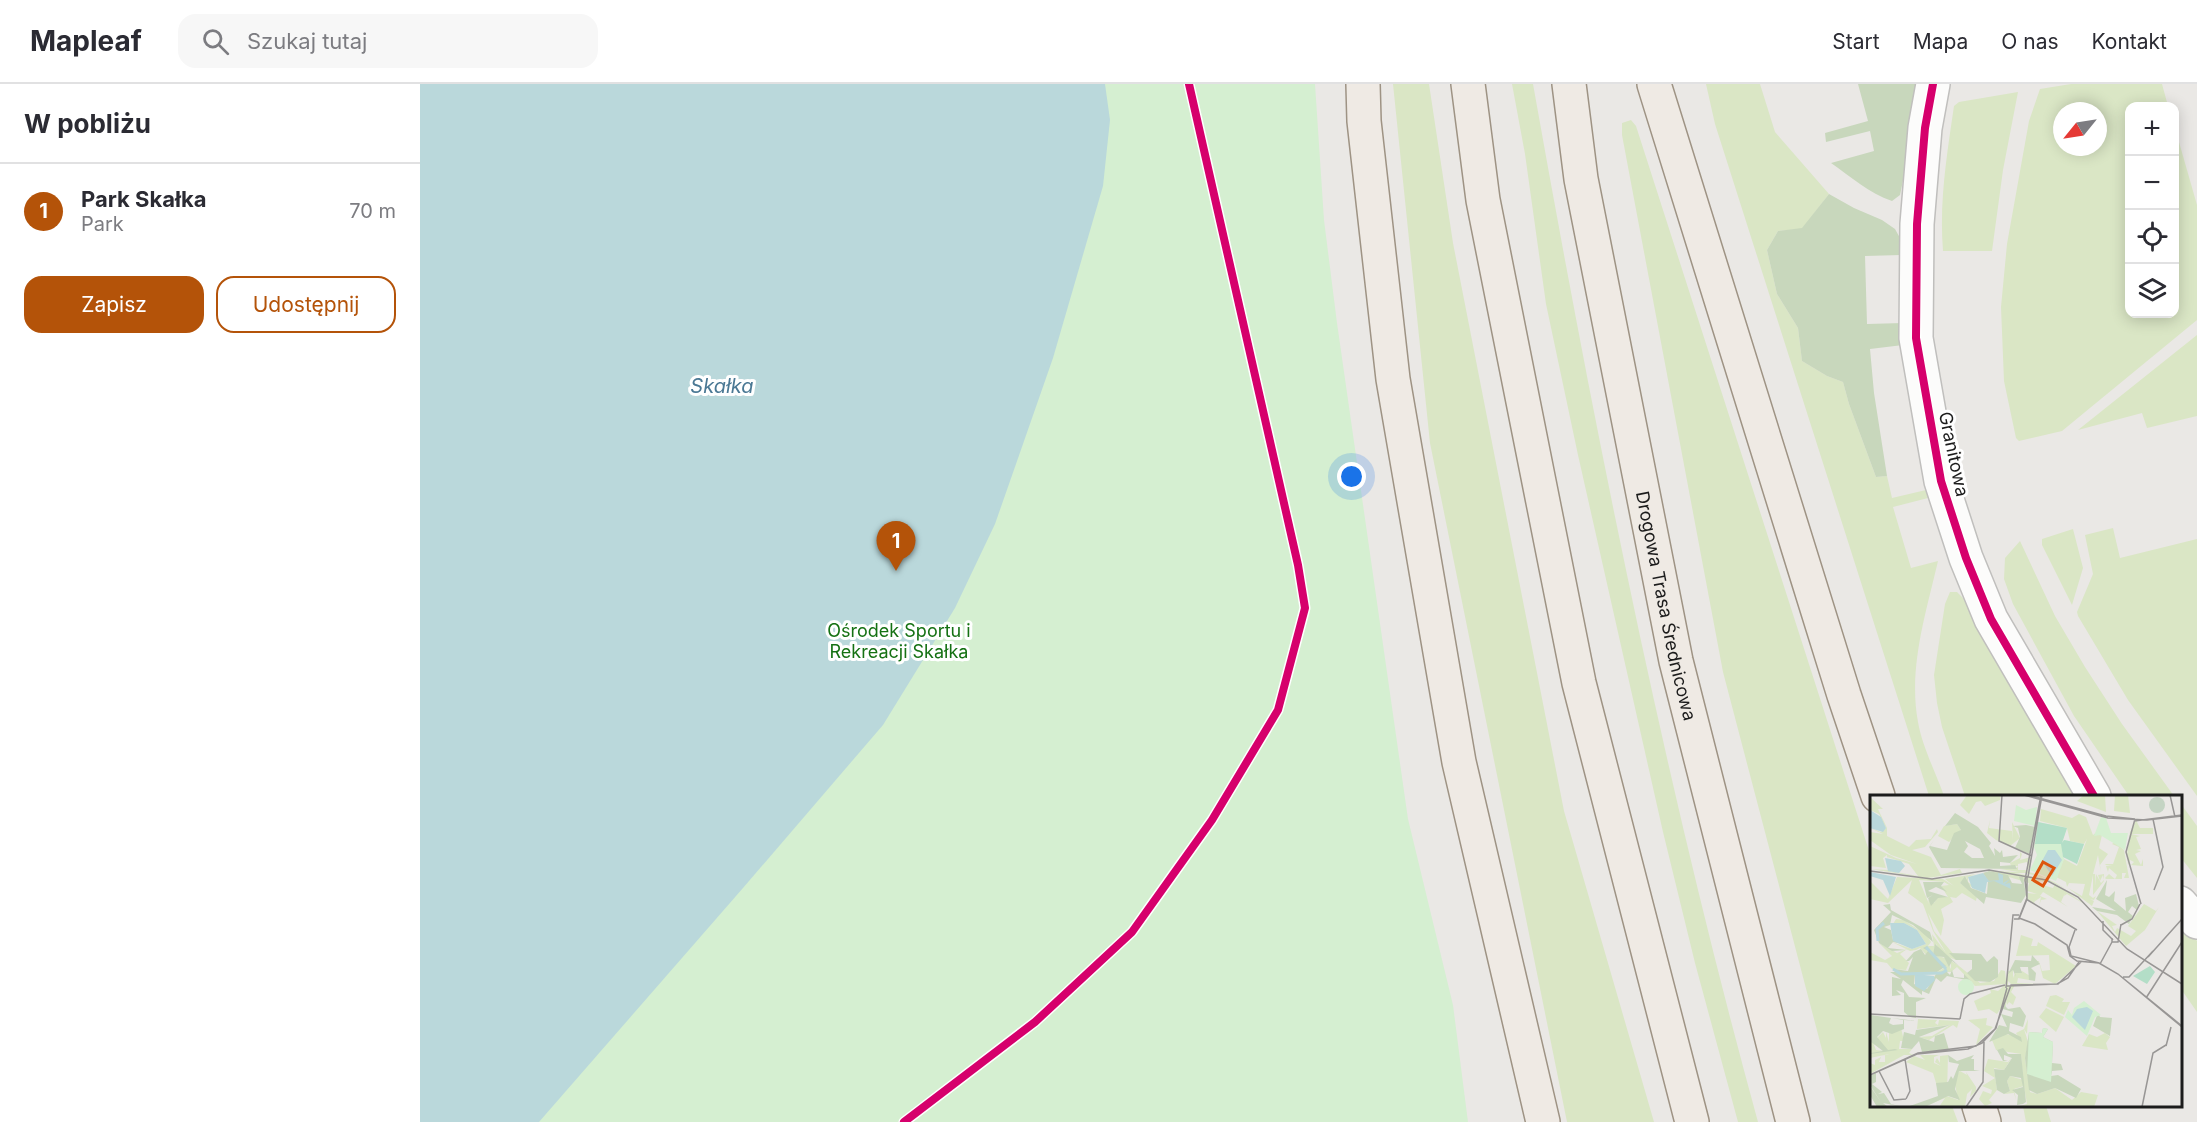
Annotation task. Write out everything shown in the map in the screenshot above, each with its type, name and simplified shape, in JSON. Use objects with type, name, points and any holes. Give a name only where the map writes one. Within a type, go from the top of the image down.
[{"type":"main road","points":[[1363,84],[1364,120],[1393,379],[1459,762],[1543,1122]]},
{"type":"main road","points":[[1468,84],[1483,200],[1579,683],[1692,1122]]},
{"type":"main road","name":"Drogowa Trasa Średnicowa","points":[[1569,84],[1581,179],[1676,661],[1793,1122]]},
{"type":"main road","points":[[1654,84],[1829,650],[1878,795]]},
{"type":"main road","points":[[1979,1107],[1984,1122]]},
{"type":"street","name":"Granitowa","points":[[1933,84],[1925,128],[1917,224],[1916,338],[1941,482],[1966,558],[1991,619],[2093,795]]},
{"type":"street","points":[[2182,904],[2197,922]]},
{"type":"green space","name":"Ośrodek Sportu i Rekreacji Skałka","points":[[420,84],[1315,84],[1324,220],[1337,323],[1408,819],[1453,1005],[1468,1122],[420,1122]]},
{"type":"green space","points":[[1393,84],[1429,84],[1453,243],[1564,811],[1654,1122],[1567,1122],[1430,443]]},
{"type":"green space","points":[[1512,84],[1533,84],[1581,345],[1634,606],[1692,865],[1758,1122],[1738,1122],[1695,963],[1663,832],[1546,304],[1525,154]]},
{"type":"green space","points":[[1706,84],[1760,84],[1775,132],[1829,194],[1802,229],[1778,231],[1767,250],[1777,294],[1798,328],[1802,361],[1827,376],[1843,382],[1876,477],[1887,476],[1892,498],[1926,490],[1928,498],[1893,507],[1911,568],[1938,561],[1920,641],[1915,702],[1923,740],[1944,795],[1929,795],[1715,124]]},
{"type":"green space","points":[[1858,84],[1923,84],[1900,195],[1892,201],[1868,189],[1831,163],[1874,151],[1870,131],[1826,142],[1825,133],[1868,121]]},
{"type":"green space","points":[[2071,84],[2162,84],[2167,102],[2125,102],[2125,318],[2179,318],[2179,142],[2197,205],[2197,320],[2062,431],[2019,441],[2016,438],[2004,381],[2001,307],[2007,244],[2029,121],[2040,89]]},
{"type":"green space","points":[[2018,92],[2003,170],[1992,251],[1943,251],[1943,196],[1954,106],[1959,102]]},
{"type":"green space","points":[[1631,120],[1636,126],[1870,854],[1870,1107],[1952,1107],[1958,1122],[1841,1122],[1723,672],[1622,135],[1622,123]]},
{"type":"green space","points":[[1829,194],[1882,220],[1895,229],[1900,238],[1901,255],[1865,256],[1867,324],[1903,323],[1903,345],[1870,349],[1874,393],[1887,476],[1876,477],[1843,382],[1827,376],[1802,361],[1798,328],[1777,294],[1767,250],[1778,231],[1802,228]]},
{"type":"green space","points":[[2197,335],[2197,416],[2147,428],[2142,413],[2078,430]]},
{"type":"green space","points":[[2113,528],[2120,558],[2197,539],[2197,796],[2128,700],[2078,616],[2077,612],[2093,574],[2085,535]]},
{"type":"green space","points":[[2073,529],[2083,568],[2072,605],[2042,545],[2042,539]]},
{"type":"green space","points":[[2020,541],[2055,616],[2085,667],[2122,724],[2173,795],[2128,795],[2074,716],[2013,604],[2004,579],[2005,558]]},
{"type":"green space","points":[[1950,592],[1957,592],[1963,598],[2035,728],[2075,795],[1965,795],[1942,727],[1934,675],[1945,604]]},
{"type":"green space","points":[[2182,805],[2197,826],[2197,878],[2182,859]]},
{"type":"green space","points":[[2182,924],[2197,941],[2197,1012],[2182,990]]},
{"type":"green space","points":[[2023,1107],[2046,1107],[2051,1122],[2026,1122]]},
{"type":"water","name":"Skałka","points":[[420,84],[1105,84],[1110,120],[1103,186],[1053,358],[995,524],[955,608],[883,725],[539,1122],[420,1122]]},
{"type":"cycle path","points":[[904,1122],[1035,1022],[1132,932],[1212,820],[1278,710],[1305,608],[1298,565],[1189,84]]},
{"type":"cycle path","points":[[1933,84],[1925,128],[1917,224],[1916,338],[1941,481],[1966,558],[1991,619],[2093,795]]},
{"type":"place","name":"Park Skałka","points":[[896,571]]}]
